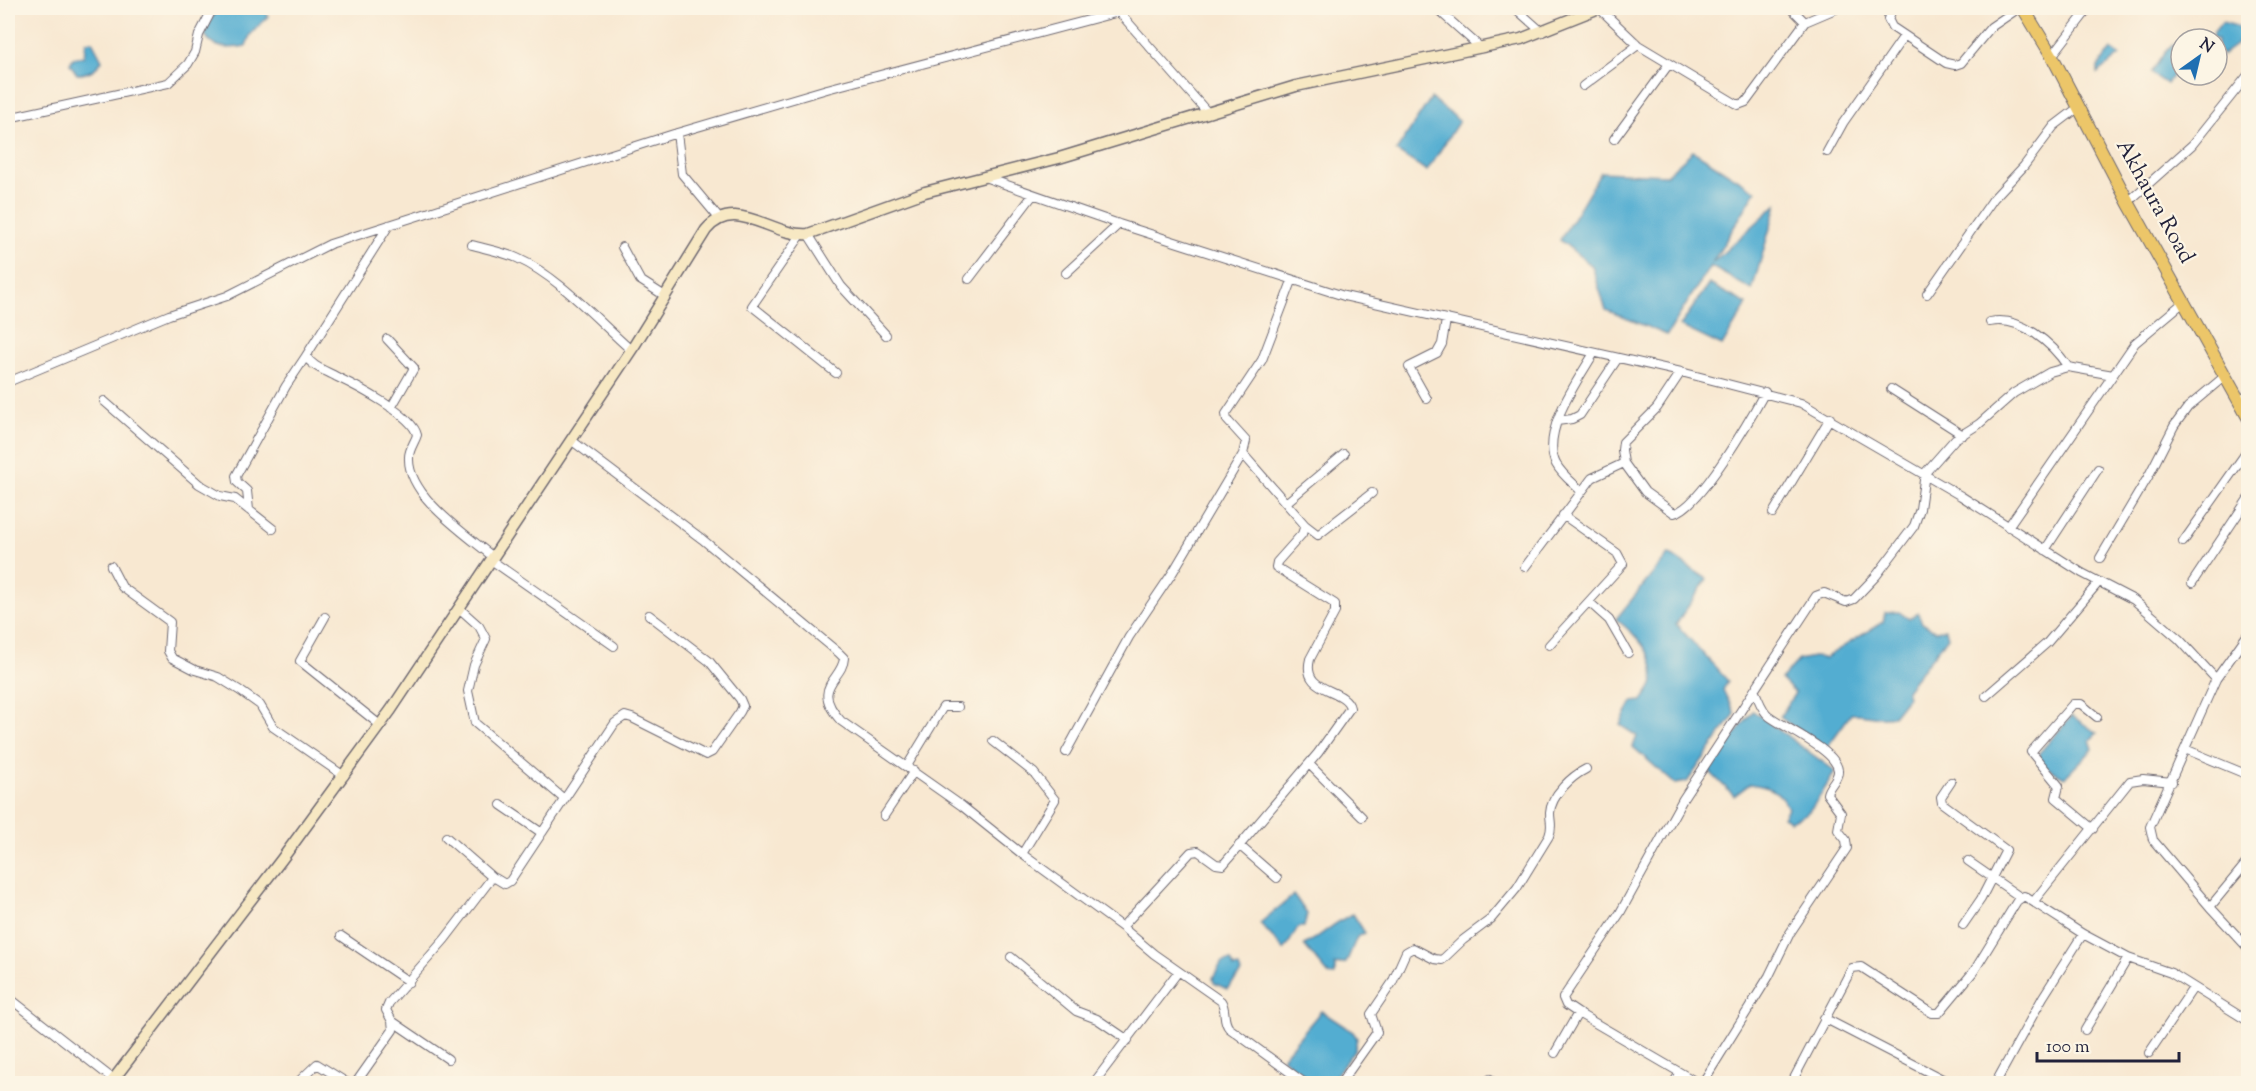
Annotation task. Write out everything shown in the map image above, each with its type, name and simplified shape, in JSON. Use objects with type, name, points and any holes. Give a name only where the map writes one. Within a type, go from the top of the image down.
[{"type":"main road","name":"Akhaura Road","points":[[2021,8],[2052,56],[2128,202],[2225,376],[2244,398],[2248,417]]},
{"type":"street","points":[[8,118],[168,83],[188,64],[213,8]]},
{"type":"street","points":[[1436,8],[1481,48]]},
{"type":"street","points":[[1515,8],[1542,32]]},
{"type":"street","points":[[836,373],[752,306],[804,235],[925,192],[1034,165],[1296,87],[1481,48],[1542,32],[1582,10],[1599,8],[1638,45],[1734,103],[1742,105],[1804,22],[1838,8]]},
{"type":"street","points":[[1791,8],[1804,22]]},
{"type":"street","points":[[1893,8],[1888,16],[1889,23],[1904,36],[1946,63],[1957,65],[1991,27],[2021,8]]},
{"type":"street","points":[[2052,56],[2089,8]]},
{"type":"street","points":[[8,382],[169,315],[227,296],[330,244],[677,133],[881,75],[1119,12],[1208,113]]},
{"type":"street","points":[[1827,152],[1843,123],[1904,36]]},
{"type":"street","points":[[1583,86],[1638,45]]},
{"type":"street","points":[[1614,139],[1669,64]]},
{"type":"street","points":[[2128,202],[2192,145],[2248,75]]},
{"type":"street","points":[[1927,294],[1994,198],[2024,166],[2054,126],[2079,107]]},
{"type":"street","points":[[677,133],[682,174],[718,218]]},
{"type":"street","points":[[987,178],[1119,224],[1344,296],[1682,372],[1801,403],[1924,473],[2045,550],[2148,611],[2217,678]]},
{"type":"street","points":[[969,279],[1034,195]]},
{"type":"street","points":[[8,997],[111,1081],[344,776],[380,725],[460,609],[631,350],[706,230],[718,218],[731,215],[804,235],[841,286],[886,335]]},
{"type":"street","points":[[1066,273],[1119,224]]},
{"type":"street","points":[[249,510],[247,491],[237,482],[236,476],[286,386],[389,225]]},
{"type":"street","points":[[472,245],[506,253],[528,263],[578,302],[631,350]]},
{"type":"street","points":[[622,247],[640,280],[664,296]]},
{"type":"street","points":[[1066,752],[1129,637],[1196,535],[1243,454],[1246,441],[1227,420],[1226,414],[1262,360],[1292,280]]},
{"type":"street","points":[[2008,527],[2135,343],[2185,301]]},
{"type":"street","points":[[1427,399],[1409,367],[1437,353],[1442,344],[1446,320]]},
{"type":"street","points":[[1990,322],[2009,320],[2021,325],[2054,349],[2068,367]]},
{"type":"street","points":[[387,339],[414,368],[391,408]]},
{"type":"street","points":[[1581,492],[1561,471],[1554,459],[1553,442],[1563,406],[1594,353]]},
{"type":"street","points":[[306,356],[314,364],[391,408],[410,422],[416,431],[409,460],[420,491],[492,558],[614,646]]},
{"type":"street","points":[[1557,421],[1572,419],[1580,415],[1618,358]]},
{"type":"street","points":[[1755,692],[1769,716],[1794,730],[1837,765],[1838,773],[1827,794],[1841,813],[1838,830],[1846,840],[1847,848],[1790,933],[1768,976],[1705,1079],[1698,1083],[1578,1013],[1564,1003],[1565,994],[1620,913],[1683,799],[1816,596],[1824,593],[1846,602],[1854,599],[1909,535],[1920,509],[1924,473],[1947,447],[2032,381],[2050,372],[2068,367],[2113,375]]},
{"type":"street","points":[[1682,372],[1657,408],[1623,442],[1624,464],[1656,501],[1670,511],[1679,512],[1707,483],[1748,424],[1765,392]]},
{"type":"street","points":[[2100,558],[2148,477],[2174,426],[2188,407],[2225,376]]},
{"type":"street","points":[[1891,389],[1963,435]]},
{"type":"street","points":[[104,401],[199,484],[220,496],[231,497],[273,529]]},
{"type":"street","points":[[1773,513],[1830,418]]},
{"type":"street","points":[[571,440],[702,539],[839,653],[843,658],[843,665],[831,679],[827,690],[834,711],[847,726],[910,769],[1122,927],[1178,972],[1221,1001],[1225,1010],[1225,1021],[1234,1032],[1306,1083]]},
{"type":"street","points":[[2183,542],[2248,450]]},
{"type":"street","points":[[1243,454],[1305,525],[1318,535],[1372,493]]},
{"type":"street","points":[[1287,502],[1344,454]]},
{"type":"street","points":[[1525,567],[1581,492],[1598,474],[1624,464]]},
{"type":"street","points":[[2045,550],[2098,469]]},
{"type":"street","points":[[2192,583],[2248,499]]},
{"type":"street","points":[[1549,645],[1617,572],[1623,561],[1617,553],[1563,515]]},
{"type":"street","points":[[1122,927],[1191,852],[1198,851],[1221,865],[1309,764],[1335,731],[1350,706],[1348,702],[1317,685],[1309,667],[1310,659],[1335,612],[1335,604],[1276,567],[1277,562],[1302,534],[1305,525]]},
{"type":"street","points":[[111,566],[122,587],[170,622],[168,651],[172,658],[195,670],[218,677],[239,690],[260,705],[273,727],[344,776]]},
{"type":"street","points":[[1986,696],[2047,643],[2099,582]]},
{"type":"street","points":[[1589,602],[1609,620],[1628,653]]},
{"type":"street","points":[[460,609],[479,626],[486,639],[474,665],[468,691],[475,723],[564,799]]},
{"type":"street","points":[[446,837],[493,878],[509,883],[615,723],[622,717],[632,718],[706,755],[712,752],[740,712],[742,706],[740,699],[709,661],[649,615]]},
{"type":"street","points":[[325,618],[302,656],[301,662],[380,725]]},
{"type":"street","points":[[2248,634],[2217,678],[2149,831],[2153,840],[2248,948]]},
{"type":"street","points":[[2093,829],[2056,798],[2059,786],[2033,758],[2031,752],[2073,704],[2080,704],[2097,717]]},
{"type":"street","points":[[884,816],[942,709],[946,706],[958,707]]},
{"type":"street","points":[[993,741],[1034,773],[1055,798],[1053,806],[1037,826],[1022,854]]},
{"type":"street","points":[[2185,749],[2248,775]]},
{"type":"street","points":[[1309,764],[1362,818]]},
{"type":"street","points":[[1340,1083],[1377,1032],[1371,1014],[1392,983],[1408,949],[1413,948],[1434,959],[1442,960],[1463,940],[1491,919],[1516,888],[1549,836],[1552,827],[1551,808],[1563,787],[1574,775],[1586,769]]},
{"type":"street","points":[[2034,901],[2130,781],[2143,779],[2170,782]]},
{"type":"street","points":[[1950,782],[1941,797],[1942,803],[2006,850],[1963,926]]},
{"type":"street","points":[[501,805],[542,833]]},
{"type":"street","points":[[1239,845],[1277,878]]},
{"type":"street","points":[[1968,861],[2020,897],[2024,896],[2034,901],[2083,934],[2128,958],[2171,973],[2248,1021]]},
{"type":"street","points":[[2210,907],[2248,861]]},
{"type":"street","points":[[355,1083],[392,1032],[392,1021],[386,1008],[493,878]]},
{"type":"street","points":[[1791,1083],[1850,970],[1856,966],[1932,1013],[1939,1013],[1974,971],[2020,897]]},
{"type":"street","points":[[1995,1083],[2043,997],[2083,934]]},
{"type":"street","points":[[341,936],[409,982]]},
{"type":"street","points":[[1011,957],[1076,1011],[1097,1018],[1128,1040]]},
{"type":"street","points":[[2085,1030],[2128,958]]},
{"type":"street","points":[[1093,1083],[1178,972]]},
{"type":"street","points":[[2149,1053],[2193,988]]},
{"type":"street","points":[[1555,1053],[1578,1013]]},
{"type":"street","points":[[1824,1018],[1952,1083]]},
{"type":"street","points":[[392,1021],[448,1059]]},
{"type":"street","points":[[296,1083],[320,1064],[349,1083]]},
{"type":"street","points":[[1673,1083],[1679,1074]]},
{"type":"water","points":[[220,8],[265,8],[268,16],[250,35],[246,46],[223,47],[213,43],[205,35],[212,17]]},
{"type":"water","points":[[2222,22],[2236,26],[2241,32],[2237,44],[2229,50],[2229,27],[2218,27]]},
{"type":"water","points":[[92,41],[102,60],[91,71],[77,74],[70,64],[73,58],[84,56],[86,42]]},
{"type":"water","points":[[2169,48],[2169,81],[2167,84],[2151,73]]},
{"type":"water","points":[[2111,49],[2120,55],[2098,73],[2098,67]]},
{"type":"water","points":[[1431,98],[1459,121],[1427,171],[1396,151]]},
{"type":"water","points":[[1693,151],[1756,191],[1712,263],[1777,204],[1752,290],[1710,266],[1667,335],[1606,310],[1592,266],[1560,240],[1601,172],[1666,175]]},
{"type":"water","points":[[1709,284],[1747,304],[1722,346],[1680,326]]},
{"type":"water","points":[[1669,554],[1707,579],[1676,624],[1728,681],[1723,690],[1735,714],[1687,782],[1675,784],[1633,747],[1637,736],[1620,725],[1632,702],[1642,701],[1652,685],[1654,675],[1644,647],[1616,619]]},
{"type":"water","points":[[1899,612],[1909,619],[1918,612],[1922,623],[1936,631],[1946,629],[1948,637],[1906,690],[1908,697],[1893,716],[1851,714],[1825,750],[1780,717],[1795,693],[1781,679],[1799,660],[1813,657],[1825,658],[1883,622],[1885,613]]},
{"type":"water","points":[[1753,711],[1835,771],[1808,812],[1790,821],[1783,817],[1788,808],[1785,802],[1773,790],[1750,784],[1734,796],[1708,770]]},
{"type":"water","points":[[2072,716],[2097,733],[2090,740],[2093,749],[2065,777],[2041,765],[2039,753]]},
{"type":"water","points":[[1294,895],[1307,914],[1304,927],[1299,927],[1284,950],[1260,923]]},
{"type":"water","points":[[1353,914],[1365,933],[1357,937],[1346,963],[1335,965],[1335,975],[1330,976],[1304,945]]},
{"type":"water","points":[[1231,961],[1234,968],[1239,967],[1241,973],[1227,989],[1214,983],[1213,978],[1222,962]]},
{"type":"water","points":[[1321,1011],[1353,1032],[1357,1038],[1355,1049],[1330,1083],[1315,1083],[1282,1058]]}]
